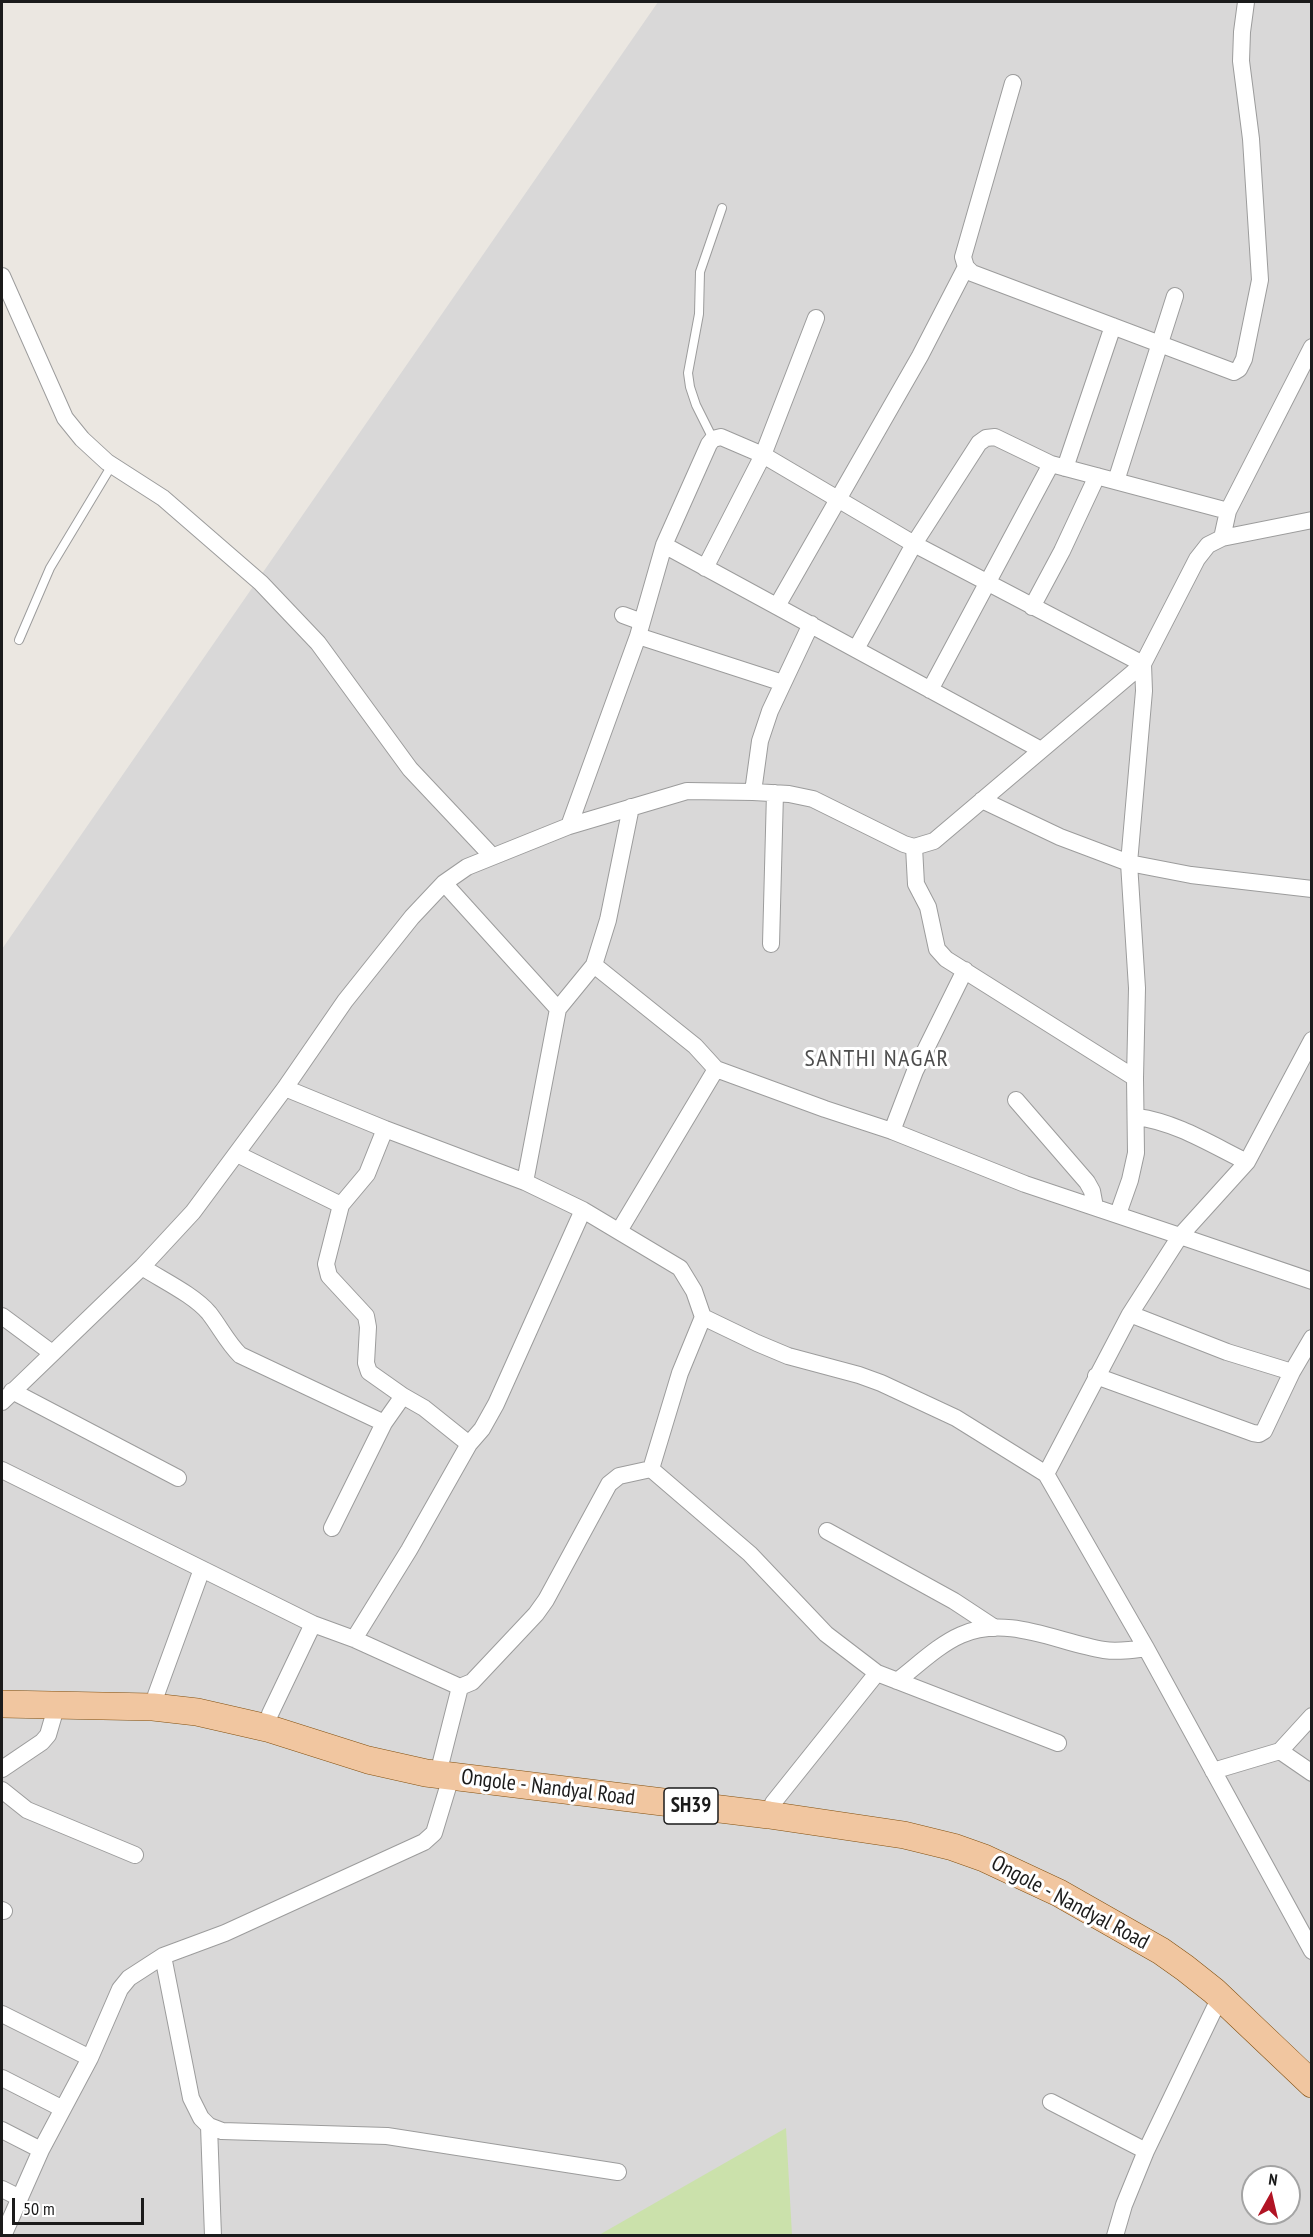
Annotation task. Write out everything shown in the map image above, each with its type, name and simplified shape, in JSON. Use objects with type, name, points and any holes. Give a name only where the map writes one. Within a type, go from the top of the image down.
[{"type":"main road","name":"Ongole - Nandyal Road","points":[[2,1692],[156,1695],[209,1702],[270,1714],[446,1769],[904,1835],[953,1847],[1002,1866],[1078,1903],[1161,1951],[1220,1997],[1311,2084]]},
{"type":"main road","name":"Ongole - Nandyal Road","points":[[2,1704],[153,1707],[197,1712],[267,1728],[368,1760],[773,1803],[930,1826],[989,1843],[1028,1859],[1136,1915],[1187,1949],[1221,1976],[1311,2060]]},
{"type":"street","points":[[1013,83],[963,257],[966,267],[972,273],[1234,372],[1239,369],[1244,359],[1260,280],[1251,139],[1241,61],[1246,2]]},
{"type":"street","points":[[777,606],[920,356],[966,267]]},
{"type":"street","points":[[2,276],[65,418],[82,439],[112,465],[163,498],[261,583],[318,643],[410,769],[492,856]]},
{"type":"street","points":[[1116,481],[1175,296]]},
{"type":"street","points":[[705,568],[763,455],[816,318]]},
{"type":"street","points":[[930,690],[986,583],[1058,466],[1113,326]]},
{"type":"street","points":[[1222,538],[1228,511],[1311,347]]},
{"type":"street","points":[[569,826],[640,629],[663,545],[713,439],[721,437],[763,455],[914,544],[1143,664]]},
{"type":"street","points":[[856,649],[914,544],[979,443],[986,438],[995,437],[1058,466],[1228,511]]},
{"type":"street","points":[[1032,607],[1062,551],[1096,476]]},
{"type":"street","points":[[178,1478],[7,1396],[142,1267],[193,1212],[285,1088],[345,1001],[412,916],[444,883],[467,867],[569,826],[687,791],[775,793],[813,799],[904,844],[914,847],[934,841],[1143,664],[1197,559],[1208,546],[1222,538],[1311,520]]},
{"type":"street","points":[[663,545],[1041,750]]},
{"type":"street","points":[[624,615],[640,629],[783,683]]},
{"type":"street","points":[[753,792],[760,741],[783,683],[811,624]]},
{"type":"street","points":[[1118,1214],[1134,1165],[1137,1117],[1135,1078],[1137,988],[1129,863],[1144,691],[1143,664]]},
{"type":"street","points":[[771,944],[775,793]]},
{"type":"street","points":[[982,800],[1060,837],[1129,863],[1191,875],[1311,889]]},
{"type":"street","points":[[525,1182],[558,1009],[594,964],[608,920],[631,807]]},
{"type":"street","points":[[914,847],[916,884],[928,907],[937,949],[946,959],[1135,1078]]},
{"type":"street","points":[[444,883],[558,1009]]},
{"type":"street","points":[[594,964],[695,1046],[716,1069],[892,1131],[1025,1184],[1311,1281]]},
{"type":"street","points":[[892,1131],[915,1071],[964,970]]},
{"type":"street","points":[[1046,1474],[1130,1314],[1180,1236],[1247,1162],[1311,1040]]},
{"type":"street","points":[[619,1231],[716,1069]]},
{"type":"street","points":[[285,1088],[525,1182],[583,1210],[680,1268],[694,1291],[703,1317],[680,1373],[651,1469]]},
{"type":"street","points":[[1016,1100],[1087,1182],[1092,1191],[1095,1207]]},
{"type":"street","points":[[1137,1117],[1151,1119],[1187,1132],[1247,1162]]},
{"type":"street","points":[[385,1129],[367,1174],[341,1205],[326,1264],[329,1276],[366,1316],[368,1327],[366,1363],[369,1372],[424,1408],[469,1444]]},
{"type":"street","points":[[237,1154],[341,1205]]},
{"type":"street","points":[[354,1639],[409,1550],[469,1444],[482,1429],[496,1404],[583,1210]]},
{"type":"street","points":[[142,1267],[208,1311],[228,1342],[240,1355],[384,1423]]},
{"type":"street","points":[[1130,1314],[1227,1352],[1292,1372]]},
{"type":"street","points":[[2,1316],[52,1353]]},
{"type":"street","points":[[703,1317],[788,1356],[881,1383],[956,1418],[1046,1474],[1146,1648],[1311,1951]]},
{"type":"street","points":[[1096,1376],[1259,1434],[1264,1431],[1311,1338]]},
{"type":"street","points":[[332,1528],[384,1423],[403,1396]]},
{"type":"street","points":[[651,1469],[750,1554],[826,1634],[877,1673],[1058,1743]]},
{"type":"street","points":[[2,1470],[313,1624],[354,1639],[460,1687],[472,1682],[482,1673],[536,1614],[546,1600],[609,1484],[619,1476],[651,1469]]},
{"type":"street","points":[[827,1531],[954,1601],[995,1628]]},
{"type":"street","points":[[156,1695],[202,1569]]},
{"type":"street","points":[[270,1714],[313,1624]]},
{"type":"street","points":[[897,1681],[960,1635],[976,1630],[995,1628],[1022,1630],[1107,1651],[1146,1648]]},
{"type":"street","points":[[773,1803],[877,1673]]},
{"type":"street","points":[[3,2235],[42,2150],[90,2058],[120,1989],[129,1978],[163,1956],[225,1933],[424,1842],[434,1833],[460,1687]]},
{"type":"street","points":[[2,1769],[42,1742],[48,1735],[57,1704]]},
{"type":"street","points":[[1213,1771],[1280,1751],[1311,1716]]},
{"type":"street","points":[[1280,1751],[1311,1773]]},
{"type":"street","points":[[2,1790],[27,1810],[135,1855]]},
{"type":"street","points":[[163,1956],[192,2098],[196,2111],[208,2126],[222,2132],[238,2133],[387,2136],[618,2172]]},
{"type":"street","points":[[1115,2235],[1124,2205],[1146,2151],[1220,1997]]},
{"type":"street","points":[[2,2014],[90,2058]]},
{"type":"street","points":[[2,2078],[63,2109]]},
{"type":"street","points":[[1051,2102],[1146,2151]]},
{"type":"street","points":[[208,2126],[213,2235]]},
{"type":"street","points":[[2,2130],[42,2150]]},
{"type":"street","points":[[2,2189],[20,2198]]},
{"type":"lane","points":[[713,439],[696,405],[688,373],[699,314],[700,272],[722,208]]},
{"type":"lane","points":[[19,640],[50,568],[112,465]]},
{"type":"shaded area","points":[[658,2],[1311,2],[1311,2235],[2,2236],[2,949]]},
{"type":"green space","points":[[786,2128],[792,2235],[599,2235]]},
{"type":"district","name":"SANTHI NAGAR","points":[[877,1059]]}]
